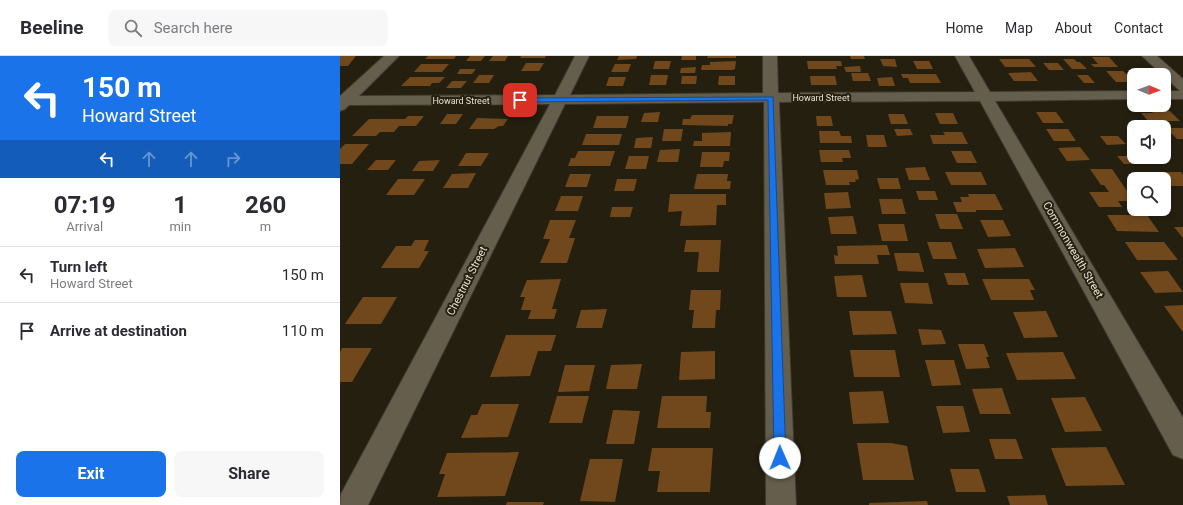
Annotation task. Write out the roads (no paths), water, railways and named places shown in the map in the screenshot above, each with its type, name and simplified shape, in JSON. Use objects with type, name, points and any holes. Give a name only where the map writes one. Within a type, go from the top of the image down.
[{"type":"street","points":[[341,103],[392,56]]},
{"type":"street","name":"Chestnut Street","points":[[352,505],[582,56]]},
{"type":"street","points":[[770,56],[781,505]]},
{"type":"street","name":"Commonwealth Street","points":[[962,56],[1183,445]]},
{"type":"street","points":[[1149,56],[1183,87]]},
{"type":"street","name":"Howard Street","points":[[341,103],[1127,95]]},
{"type":"street","points":[[1171,95],[1183,95]]}]
